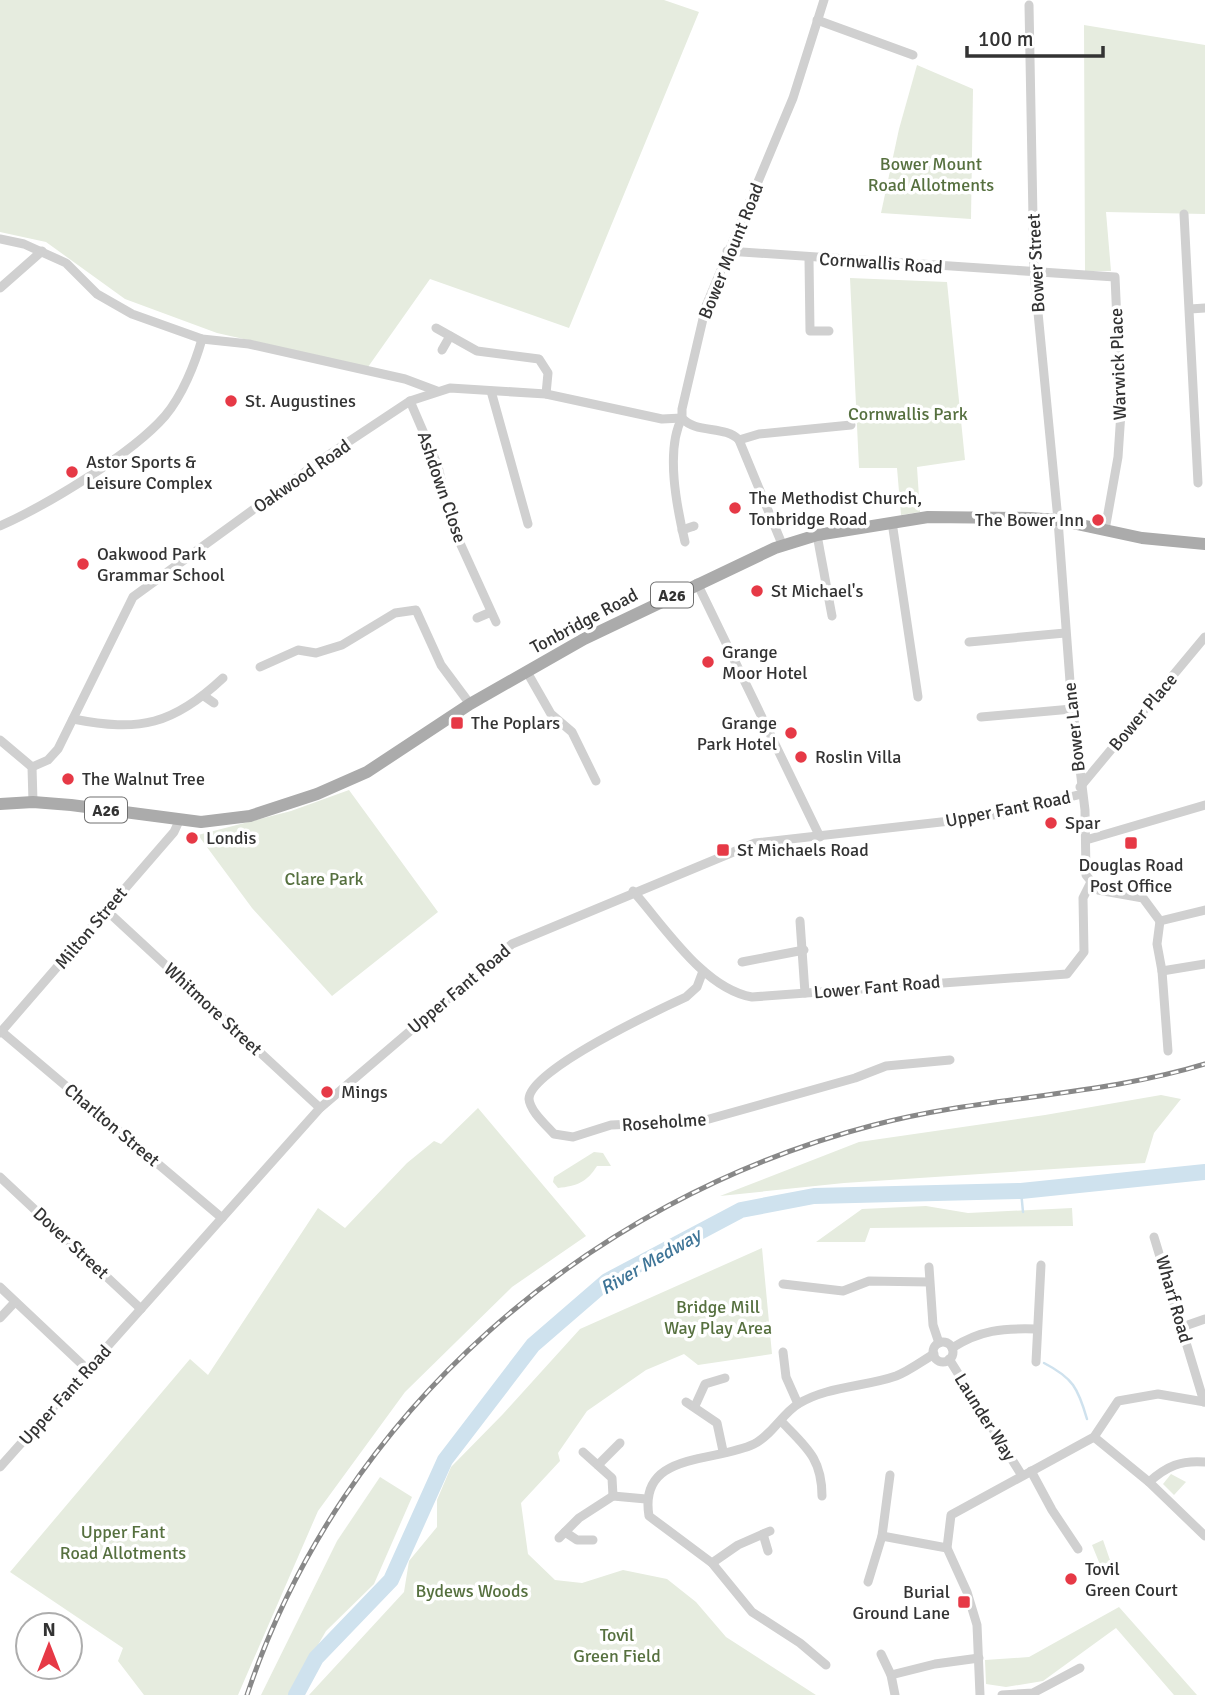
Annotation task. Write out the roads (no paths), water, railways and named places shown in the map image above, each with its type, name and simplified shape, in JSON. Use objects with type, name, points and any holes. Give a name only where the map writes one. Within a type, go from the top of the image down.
[{"type":"main road","name":"Tonbridge Road","points":[[0,804],[33,802],[178,821],[222,821],[250,816],[317,794],[367,772],[470,704],[584,639],[782,544],[817,535],[928,517],[1058,520],[1153,540],[1205,544]]},
{"type":"street","name":"Bower Mount Road","points":[[685,542],[674,476],[677,427],[682,418],[686,386],[706,306],[793,98],[824,0]]},
{"type":"street","name":"Bower Street","points":[[1028,2],[1034,271],[1058,520]]},
{"type":"street","points":[[817,20],[913,55]]},
{"type":"street","points":[[1184,214],[1196,447],[1201,468],[1198,483]]},
{"type":"street","points":[[0,239],[42,251],[66,263],[97,294],[132,314],[202,339],[249,344],[405,379],[439,391]]},
{"type":"street","points":[[0,288],[42,251]]},
{"type":"street","name":"Cornwallis Road","points":[[727,251],[809,259],[1034,271]]},
{"type":"street","points":[[809,259],[810,331],[830,331]]},
{"type":"street","name":"Warwick Place","points":[[1034,271],[1115,277],[1121,412],[1118,457],[1105,530]]},
{"type":"street","points":[[1190,309],[1205,309]]},
{"type":"street","points":[[436,328],[477,351],[539,359],[548,373],[546,394]]},
{"type":"street","points":[[442,350],[450,336]]},
{"type":"street","points":[[0,526],[107,464],[138,442],[167,415],[196,361],[202,339]]},
{"type":"street","name":"Oakwood Road","points":[[32,767],[53,755],[74,719],[133,597],[327,456],[410,401],[450,388],[546,394],[662,419],[682,418]]},
{"type":"street","points":[[491,391],[528,524]]},
{"type":"street","name":"Ashdown Close","points":[[410,401],[438,466],[450,521],[496,622]]},
{"type":"street","points":[[682,418],[687,424],[728,433],[739,440],[782,544]]},
{"type":"street","points":[[739,440],[759,433],[851,425]]},
{"type":"street","name":"Bower Lane","points":[[1058,520],[1065,633],[1086,840],[1086,875],[1090,884]]},
{"type":"street","points":[[892,522],[918,697]]},
{"type":"street","points":[[682,530],[694,526]]},
{"type":"street","points":[[817,535],[832,616]]},
{"type":"street","points":[[697,583],[820,837]]},
{"type":"street","points":[[260,667],[298,650],[316,653],[342,645],[395,613],[416,610],[441,665],[470,704]]},
{"type":"street","points":[[477,618],[491,612]]},
{"type":"street","points":[[969,642],[1065,633]]},
{"type":"street","name":"Bower Place","points":[[1081,791],[1204,642]]},
{"type":"street","points":[[527,672],[551,714],[572,732],[596,781]]},
{"type":"street","points":[[74,719],[112,727],[141,726],[182,710],[204,696],[223,678]]},
{"type":"street","points":[[204,696],[214,703]]},
{"type":"street","points":[[981,717],[1072,709]]},
{"type":"street","points":[[0,740],[32,767],[33,802]]},
{"type":"street","name":"Upper Fant Road","points":[[0,1467],[320,1108],[512,944],[634,891],[755,843],[1000,814],[1081,791]]},
{"type":"street","points":[[1086,840],[1205,805]]},
{"type":"street","name":"Milton Street","points":[[1,1032],[174,832],[178,821]]},
{"type":"street","points":[[1090,884],[1098,890],[1143,898],[1160,921],[1157,944],[1162,971],[1168,1051]]},
{"type":"street","name":"Lower Fant Road","points":[[634,891],[703,971],[717,983],[744,996],[1067,974],[1084,952],[1083,898],[1090,884]]},
{"type":"street","points":[[1160,921],[1205,910]]},
{"type":"street","name":"Whitmore Street","points":[[106,911],[320,1108]]},
{"type":"street","points":[[800,921],[805,993]]},
{"type":"street","points":[[742,962],[804,950]]},
{"type":"street","points":[[1162,971],[1205,964]]},
{"type":"street","name":"Roseholme","points":[[703,971],[697,987],[686,997],[590,1045],[538,1083],[530,1093],[531,1107],[554,1134],[573,1137],[611,1125],[702,1121],[855,1078],[886,1066],[950,1060]]},
{"type":"street","name":"Charlton Street","points":[[1,1032],[222,1218]]},
{"type":"street","name":"Dover Street","points":[[0,1177],[141,1309]]},
{"type":"street","name":"Wharf Road","points":[[1154,1237],[1205,1402]]},
{"type":"street","points":[[1036,1362],[1041,1265]]},
{"type":"street","points":[[826,1665],[800,1643],[752,1612],[712,1563],[649,1516],[646,1499],[652,1483],[672,1466],[754,1444],[797,1404],[853,1385],[897,1376],[934,1354],[939,1343],[933,1325],[929,1267]]},
{"type":"street","points":[[783,1284],[843,1291],[869,1281],[929,1282]]},
{"type":"street","points":[[0,1287],[88,1370]]},
{"type":"street","points":[[0,1318],[15,1302]]},
{"type":"street","points":[[1182,1327],[1205,1319]]},
{"type":"street","points":[[952,1348],[971,1336],[998,1328],[1036,1329]]},
{"type":"street","name":"Launder Way","points":[[939,1343],[946,1342],[952,1348],[949,1359],[1021,1474]]},
{"type":"street","points":[[783,1352],[786,1377],[797,1404]]},
{"type":"street","name":"Launder Way","points":[[934,1354],[940,1361],[949,1359]]},
{"type":"street","points":[[723,1451],[717,1423],[690,1404],[705,1384],[725,1378]]},
{"type":"street","points":[[981,1695],[977,1625],[967,1592],[947,1548],[951,1515],[1021,1474],[1094,1437],[1118,1401],[1158,1394],[1205,1402]]},
{"type":"street","points":[[781,1421],[815,1456],[822,1476],[822,1496]]},
{"type":"street","points":[[1094,1437],[1150,1482],[1205,1536]]},
{"type":"street","points":[[598,1465],[620,1443]]},
{"type":"street","points":[[583,1452],[612,1478],[612,1496]]},
{"type":"street","points":[[1150,1482],[1166,1466],[1189,1461],[1205,1462]]},
{"type":"street","points":[[1031,1471],[1052,1510],[1079,1549]]},
{"type":"street","points":[[868,1582],[882,1536],[890,1475]]},
{"type":"street","points":[[593,1540],[577,1540],[562,1535],[579,1518],[612,1496],[646,1499]]},
{"type":"street","points":[[712,1563],[738,1545],[767,1533],[768,1551]]},
{"type":"street","points":[[882,1536],[947,1548]]},
{"type":"street","points":[[881,1654],[891,1675],[895,1695]]},
{"type":"street","points":[[891,1675],[935,1664],[979,1658]]},
{"type":"street","points":[[1002,1695],[1033,1693],[1080,1668]]},
{"type":"waterway","name":"River Medway","points":[[296,1695],[316,1658],[391,1580],[445,1460],[533,1345],[607,1281],[741,1210],[814,1196],[1021,1191],[1205,1172]]},
{"type":"waterway","points":[[1021,1191],[1023,1212]]},
{"type":"waterway","points":[[1044,1363],[1062,1374],[1073,1385],[1087,1419]]},
{"type":"railway","points":[[247,1695],[289,1592],[344,1497],[411,1410],[489,1332],[575,1263],[669,1205],[769,1159],[874,1125],[915,1115],[1123,1083],[1205,1064]]},
{"type":"place","name":"St. Augustines","points":[[231,401]]},
{"type":"place","name":"Astor Sports & Leisure Complex","points":[[72,472]]},
{"type":"place","name":"The Methodist Church, Tonbridge Road","points":[[735,508]]},
{"type":"place","name":"The Bower Inn","points":[[1098,520]]},
{"type":"place","name":"Oakwood Park Grammar School","points":[[83,564]]},
{"type":"place","name":"St Michael's","points":[[757,591]]},
{"type":"place","name":"Grange Moor Hotel","points":[[708,662]]},
{"type":"place","name":"The Poplars","points":[[457,723]]},
{"type":"place","name":"Grange Park Hotel","points":[[791,733]]},
{"type":"place","name":"Roslin Villa","points":[[801,757]]},
{"type":"place","name":"The Walnut Tree","points":[[68,779]]},
{"type":"place","name":"Spar","points":[[1051,823]]},
{"type":"place","name":"Londis","points":[[192,838]]},
{"type":"place","name":"Douglas Road Post Office","points":[[1131,843]]},
{"type":"place","name":"St Michaels Road","points":[[723,850]]},
{"type":"place","name":"Mings","points":[[327,1092]]},
{"type":"place","name":"Tovil Green Court","points":[[1071,1579]]},
{"type":"place","name":"Burial Ground Lane","points":[[964,1602]]},
{"type":"park label","name":"Bower Mount Road Allotments","points":[[931,174]]},
{"type":"park label","name":"Cornwallis Park","points":[[908,414]]},
{"type":"park label","name":"Clare Park","points":[[324,879]]},
{"type":"park label","name":"Bridge Mill Way Play Area","points":[[718,1317]]},
{"type":"park label","name":"Upper Fant Road Allotments","points":[[123,1542]]},
{"type":"park label","name":"Bydews Woods","points":[[472,1591]]},
{"type":"park label","name":"Tovil Green Field","points":[[617,1645]]}]
